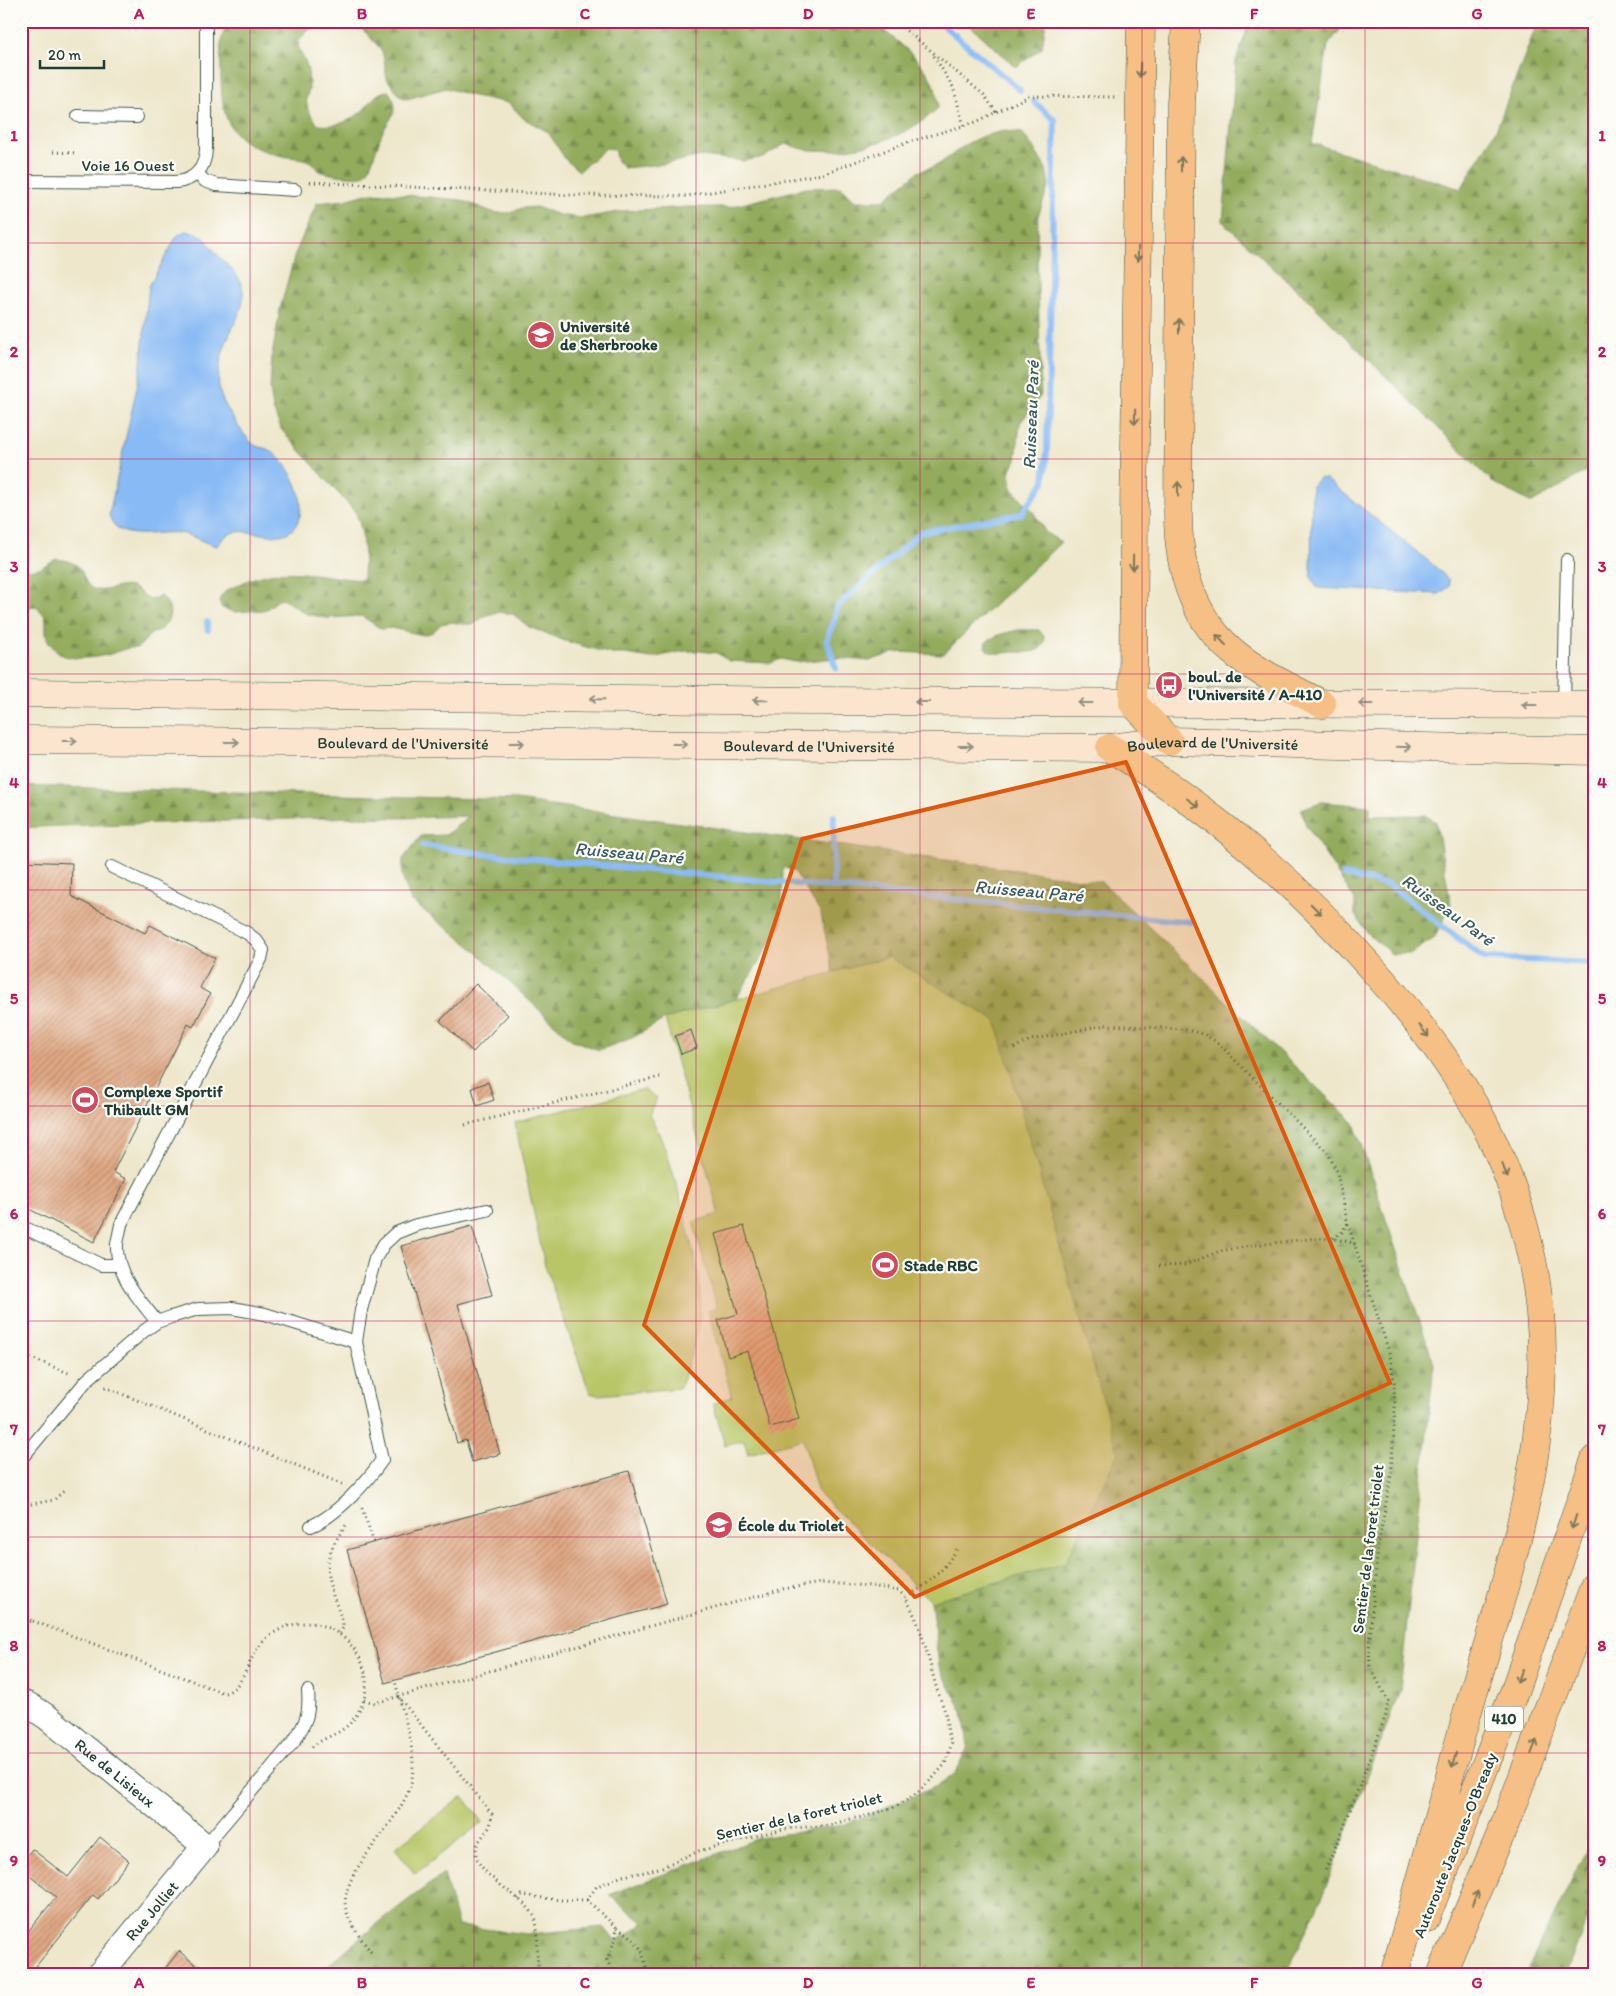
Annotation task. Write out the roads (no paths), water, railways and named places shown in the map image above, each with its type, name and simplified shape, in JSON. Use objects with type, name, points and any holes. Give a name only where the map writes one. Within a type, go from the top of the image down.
[{"type":"highway","points":[[1141,21],[1133,703],[1169,741]]},
{"type":"highway","points":[[1186,21],[1181,103],[1178,473],[1178,525],[1182,561],[1196,606],[1220,640],[1250,665],[1322,704]]},
{"type":"highway","points":[[1110,748],[1165,782],[1251,849],[1321,914],[1390,989],[1442,1055],[1481,1117],[1505,1172],[1528,1244],[1540,1307],[1542,1349],[1540,1408],[1534,1461],[1504,1589],[1394,1975]]},
{"type":"highway","name":"Autoroute Jacques-O'Bready","points":[[1402,1975],[1462,1829],[1517,1684],[1595,1459]]},
{"type":"highway","name":"410","points":[[1441,1975],[1505,1824],[1595,1584]]},
{"type":"main road","points":[[21,694],[1595,705]]},
{"type":"main road","name":"Boulevard de l'Université","points":[[21,740],[1110,748],[1169,741],[1595,751]]},
{"type":"street","name":"Rue de Lisieux","points":[[21,1702],[47,1717],[205,1846]]},
{"type":"street","name":"Rue Jolliet","points":[[99,1975],[205,1846]]},
{"type":"lane","name":"Voie 16 Ouest","points":[[21,181],[176,182],[188,180],[198,174],[204,164],[206,150],[206,21]]},
{"type":"lane","points":[[78,116],[136,117]]},
{"type":"lane","points":[[198,174],[205,181],[216,185],[295,190]]},
{"type":"lane","points":[[1564,705],[1568,560]]},
{"type":"lane","points":[[112,867],[246,933],[256,940],[263,950],[261,959],[121,1224],[117,1244],[120,1265],[132,1289],[157,1322]]},
{"type":"lane","points":[[311,1526],[326,1518],[352,1495],[382,1460],[356,1342],[361,1310],[375,1259],[384,1244],[396,1233],[416,1224],[487,1210]]},
{"type":"lane","points":[[21,1226],[101,1265],[120,1265]]},
{"type":"lane","points":[[21,1459],[87,1380],[134,1339],[157,1322],[198,1309],[232,1308],[265,1314],[356,1342]]},
{"type":"lane","points":[[205,1846],[294,1741],[304,1726],[309,1707],[308,1691]]},
{"type":"water","points":[[185,231],[205,238],[241,283],[243,290],[242,305],[223,352],[219,379],[220,392],[229,411],[248,439],[254,445],[267,449],[276,455],[294,478],[300,497],[300,515],[295,527],[287,533],[268,535],[236,532],[226,536],[217,546],[179,533],[129,533],[120,530],[109,515],[140,373],[149,286],[177,236]]},
{"type":"water","points":[[1319,478],[1326,479],[1432,564],[1449,580],[1449,587],[1439,594],[1318,588],[1311,577],[1312,486]]},
{"type":"waterway","points":[[938,21],[1020,90]]},
{"type":"waterway","name":"Ruisseau Paré","points":[[836,669],[827,641],[838,606],[921,532],[1021,514],[1044,482],[1047,451],[1055,120],[1034,102]]},
{"type":"waterway","points":[[207,622],[208,630]]},
{"type":"waterway","name":"Ruisseau Paré","points":[[833,887],[834,816]]},
{"type":"waterway","name":"Ruisseau Paré","points":[[423,845],[484,854],[1192,922]]},
{"type":"waterway","name":"Ruisseau Paré","points":[[1344,875],[1389,885],[1484,958],[1595,963]]},
{"type":"place","name":"Université de Sherbrooke","points":[[541,335]]},
{"type":"place","name":"boul. de l'Université / A-410","points":[[1169,685]]},
{"type":"place","name":"Complexe Sportif Thibault GM","points":[[85,1100]]},
{"type":"place","name":"Stade RBC","points":[[885,1265]]},
{"type":"place","name":"École du Triolet","points":[[719,1525]]}]
